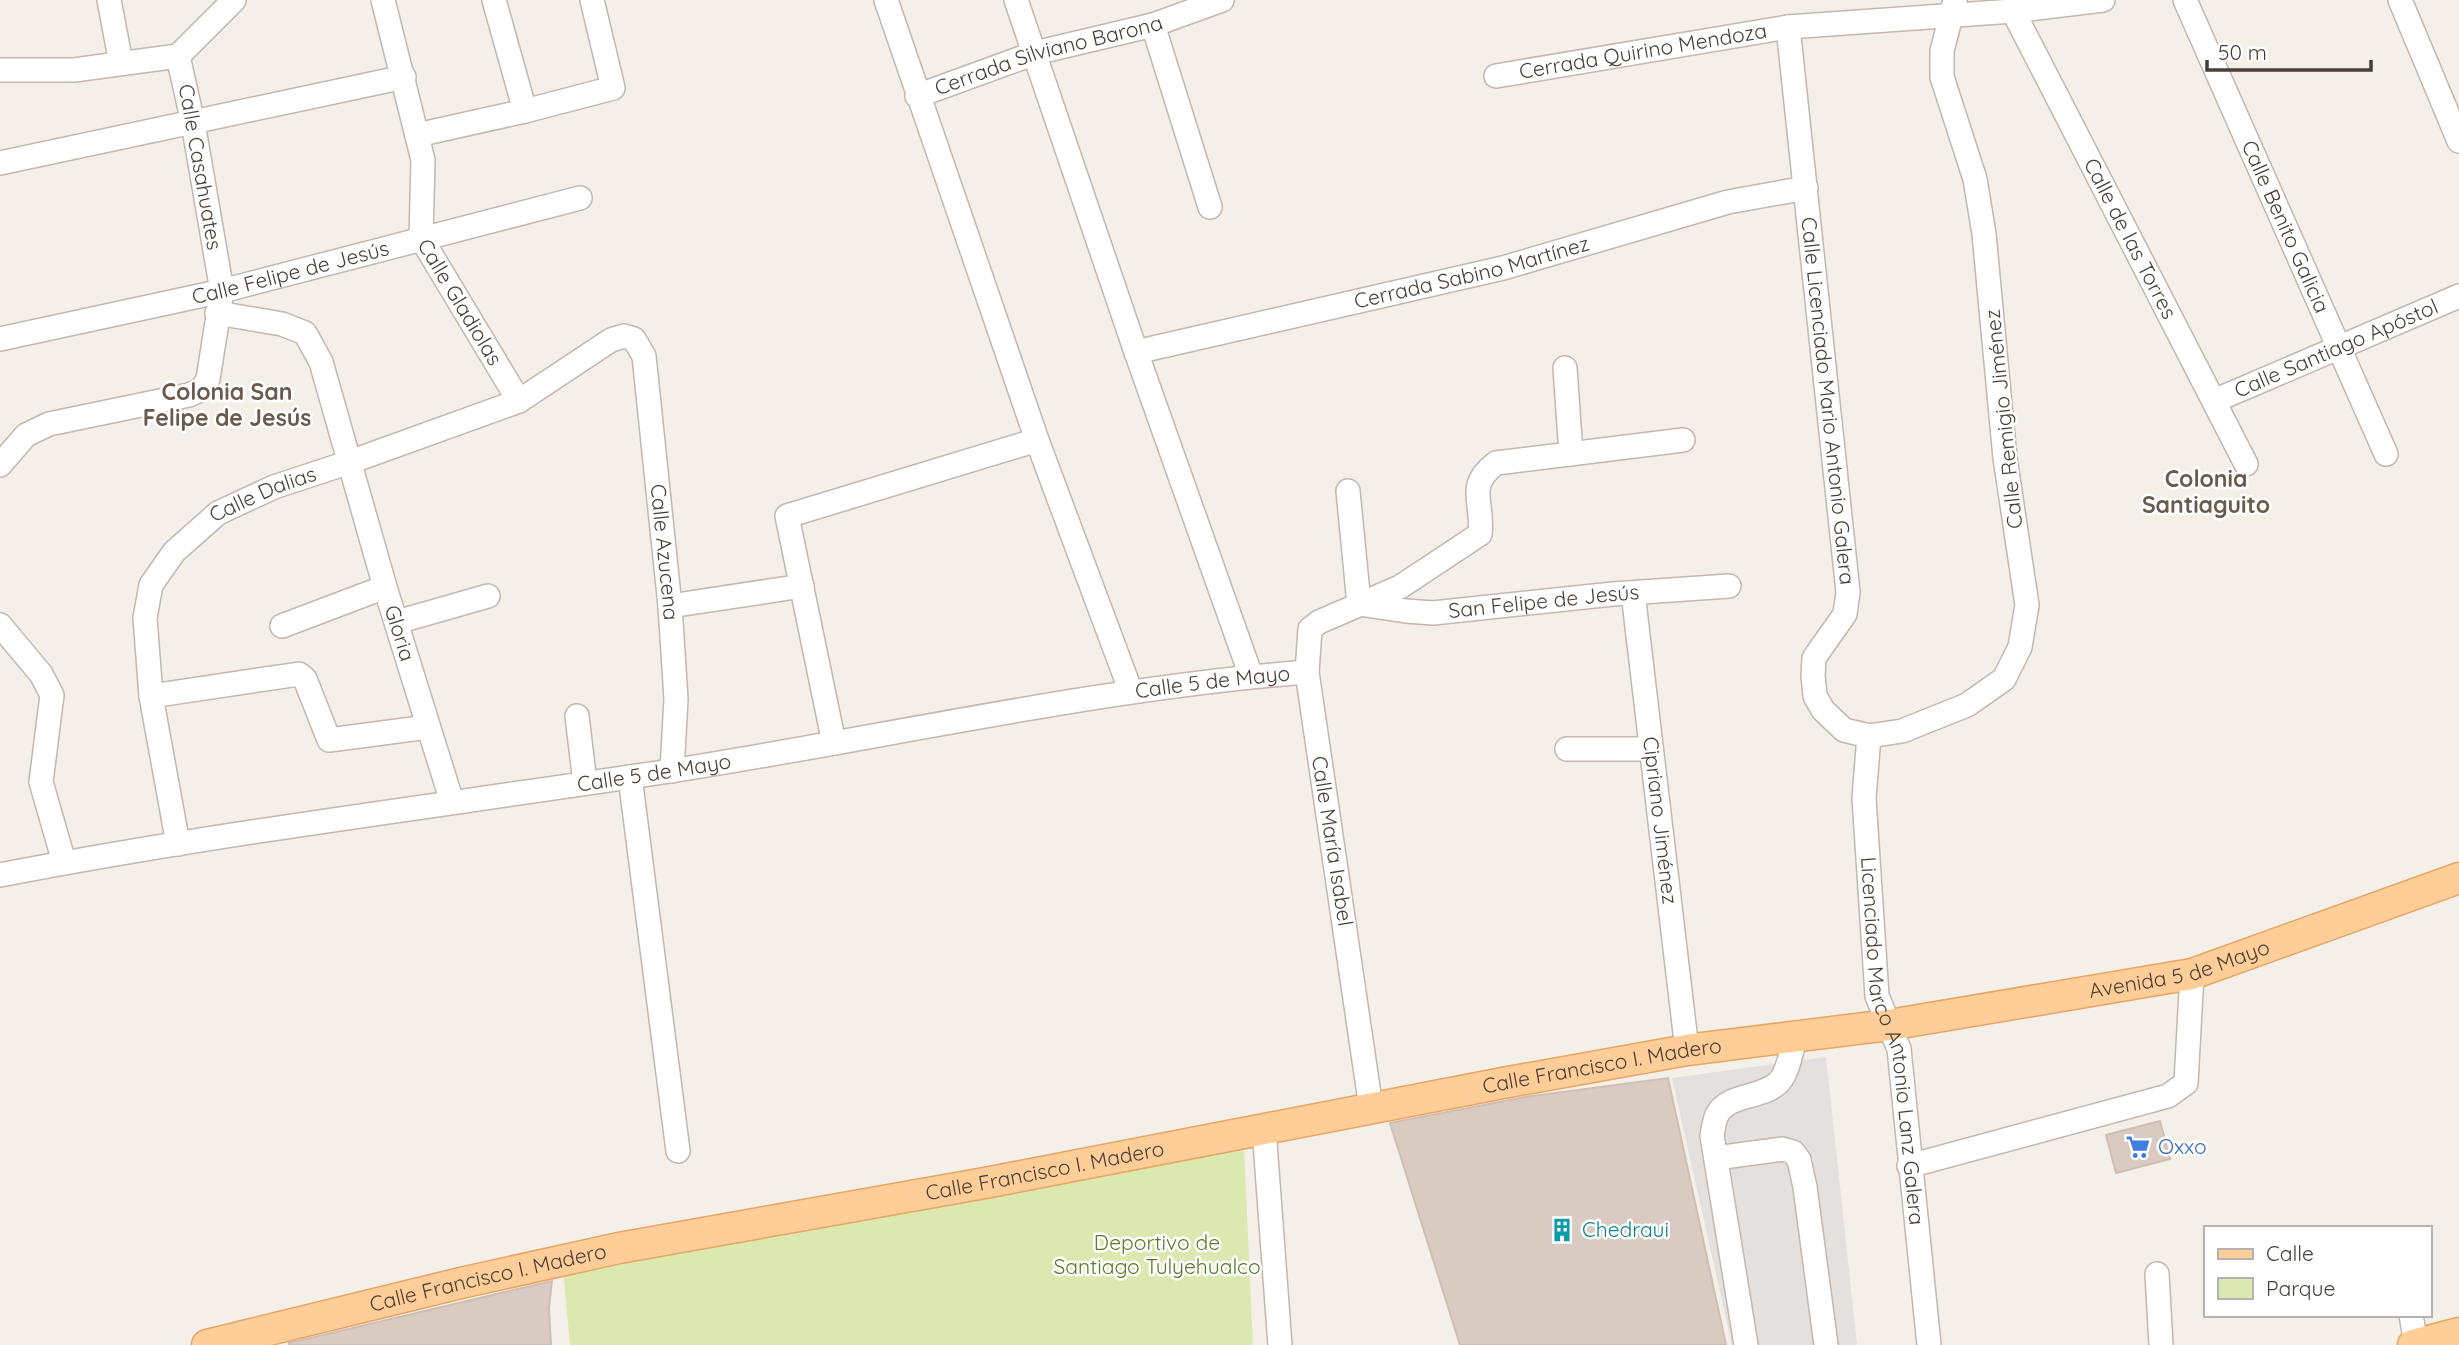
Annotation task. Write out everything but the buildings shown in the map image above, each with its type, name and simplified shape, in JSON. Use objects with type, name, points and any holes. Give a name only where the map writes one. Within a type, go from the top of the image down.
[{"type":"main road","name":"Avenida 5 de Mayo","points":[[1889,1025],[2192,974],[2459,878]]},
{"type":"main road","name":"Calle Francisco I. Madero","points":[[207,1345],[465,1282],[619,1248],[985,1184],[1371,1108],[1687,1050],[1889,1025]]},
{"type":"main road","points":[[2415,1345],[2459,1333]]},
{"type":"street","points":[[109,0],[121,63]]},
{"type":"street","points":[[0,70],[74,70],[178,56],[234,0]]},
{"type":"street","name":"Calle Gladiolas","points":[[383,0],[423,160],[421,237],[519,401]]},
{"type":"street","points":[[494,0],[525,111]]},
{"type":"street","points":[[417,135],[612,88],[592,0]]},
{"type":"street","points":[[886,0],[1037,440],[1131,692]]},
{"type":"street","points":[[1016,0],[1136,352],[1251,676]]},
{"type":"street","name":"Cerrada Silviano Barona","points":[[917,96],[1035,53],[1153,25],[1222,0]]},
{"type":"street","name":"Cerrada Quirino Mendoza","points":[[1496,76],[1788,27],[1953,7],[2013,10],[2104,0]]},
{"type":"street","name":"Calle Benito Galicia","points":[[2185,0],[2386,454]]},
{"type":"street","points":[[2400,0],[2459,141]]},
{"type":"street","name":"Calle Remigio Jiménez","points":[[1869,736],[1902,731],[1967,705],[2004,679],[2020,647],[2027,605],[2005,458],[1991,295],[1977,190],[1941,77],[1942,51],[1953,7]]},
{"type":"street","name":"Calle de las Torres","points":[[2013,10],[2246,464]]},
{"type":"street","points":[[1153,25],[1210,207]]},
{"type":"street","name":"Calle Licenciado Mario Antonio Galera","points":[[1788,27],[1848,592],[1845,614],[1814,658],[1815,696],[1823,710],[1844,730],[1869,736]]},
{"type":"street","name":"Calle Casahuates","points":[[0,465],[26,435],[49,424],[189,395],[202,389],[208,379],[220,302],[193,123],[178,56]]},
{"type":"street","points":[[0,163],[404,77]]},
{"type":"street","name":"Cerrada Sabino Martínez","points":[[1136,352],[1503,268],[1728,202],[1805,188]]},
{"type":"street","name":"Calle Felipe de Jesús","points":[[0,339],[220,302],[421,237],[580,198]]},
{"type":"street","name":"Calle Santiago Apóstol","points":[[2214,401],[2459,296]]},
{"type":"street","name":"Gloria","points":[[220,302],[305,333],[321,362],[452,802]]},
{"type":"street","name":"Calle Dalias","points":[[178,844],[151,696],[145,618],[151,585],[174,552],[218,513],[274,487],[519,401],[611,340],[624,336],[634,339]]},
{"type":"street","name":"Calle Azucena","points":[[634,339],[644,356],[670,606],[676,699],[672,771]]},
{"type":"street","points":[[1565,368],[1571,454]]},
{"type":"street","points":[[834,743],[787,516],[1037,440]]},
{"type":"street","points":[[1348,491],[1359,604],[1400,587],[1480,534],[1482,522],[1477,488],[1483,473],[1496,463],[1683,440]]},
{"type":"street","points":[[670,606],[802,586]]},
{"type":"street","name":"San Felipe de Jesús","points":[[1359,604],[1433,613],[1728,586]]},
{"type":"street","points":[[282,626],[386,587]]},
{"type":"street","name":"Cipriano Jiménez","points":[[1633,593],[1687,1050]]},
{"type":"street","points":[[397,622],[488,596]]},
{"type":"street","name":"Calle María Isabel","points":[[1359,604],[1310,629],[1307,672],[1371,1108]]},
{"type":"street","points":[[0,625],[41,674],[52,695],[41,782],[64,862]]},
{"type":"street","name":"Calle 5 de Mayo","points":[[0,875],[178,844],[672,771],[1131,692],[1251,676],[1307,672]]},
{"type":"street","points":[[151,696],[299,674],[305,679],[329,740],[428,727]]},
{"type":"street","points":[[577,716],[585,783]]},
{"type":"street","name":"Licenciado Marco Antonio Lanz Galera","points":[[1869,736],[1864,797],[1877,996],[1899,1049],[1929,1345]]},
{"type":"street","points":[[1567,749],[1650,749]]},
{"type":"street","points":[[630,777],[678,1150]]},
{"type":"street","points":[[1909,1166],[2168,1097],[2186,1083],[2192,974]]},
{"type":"street","points":[[1746,1345],[1712,1136],[1717,1114],[1730,1102],[1763,1092],[1778,1083],[1784,1074],[1796,1036]]},
{"type":"street","points":[[1264,1129],[1280,1345]]},
{"type":"street","points":[[1716,1158],[1782,1149],[1793,1152],[1799,1160],[1826,1345]]},
{"type":"street","points":[[2157,1274],[2161,1345]]},
{"type":"street","points":[[2411,1317],[2415,1345]]},
{"type":"green space","name":"Deportivo de Santiago Tulyehualco","points":[[1244,1150],[1253,1345],[570,1345],[562,1259]]},
{"type":"shaded area","points":[[1826,1057],[1857,1345],[1732,1345],[1672,1078]]},
{"type":"place","name":"Oxxo","points":[[2138,1147]]},
{"type":"place","name":"Chedraui","points":[[1562,1230]]},
{"type":"district","name":"Colonia San Felipe de Jesús","points":[[227,405]]},
{"type":"district","name":"Colonia Santiaguito","points":[[2206,492]]}]
